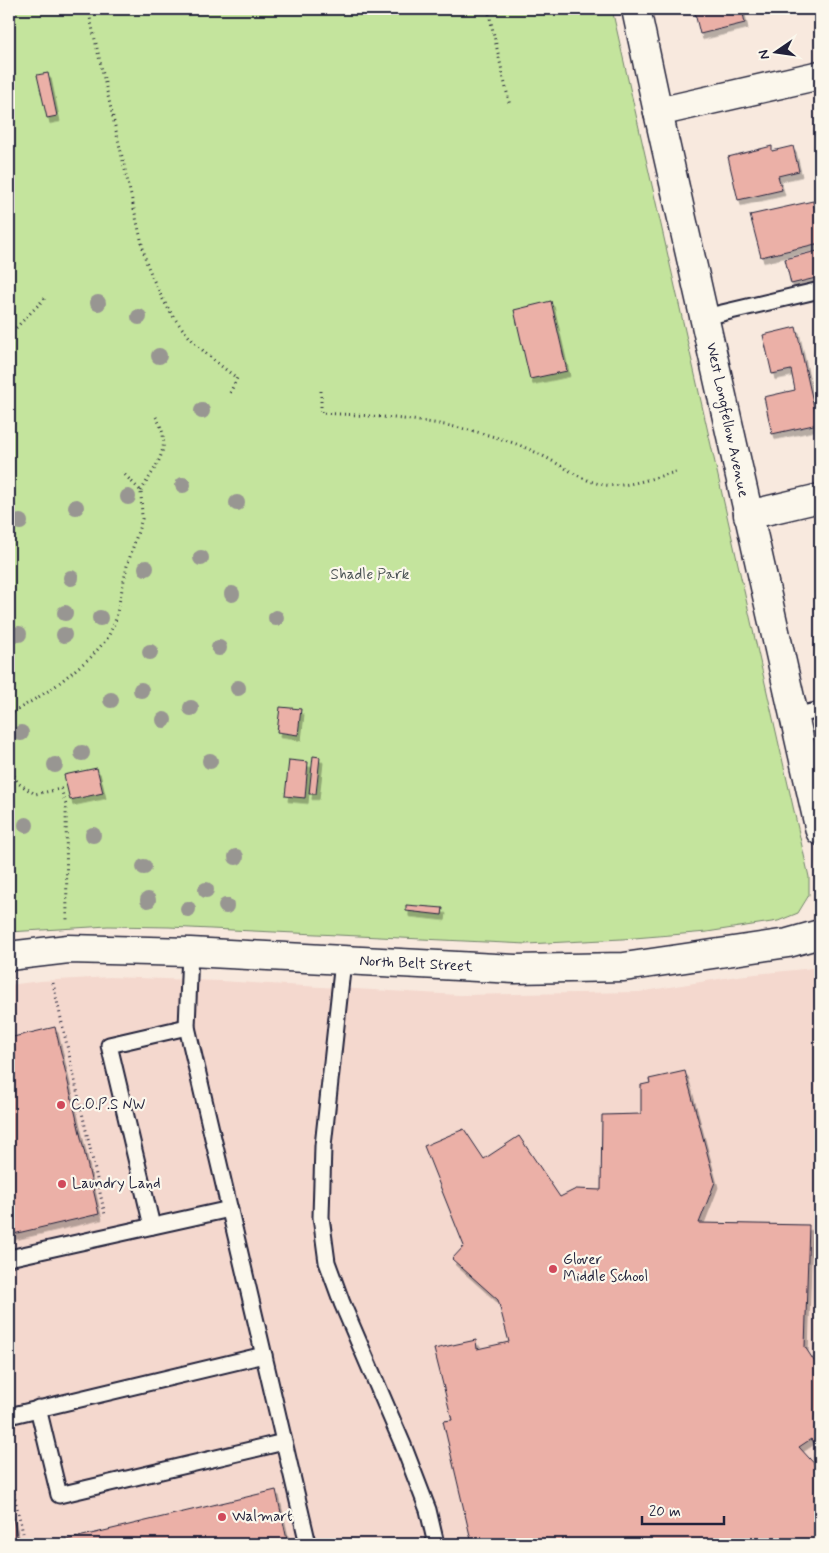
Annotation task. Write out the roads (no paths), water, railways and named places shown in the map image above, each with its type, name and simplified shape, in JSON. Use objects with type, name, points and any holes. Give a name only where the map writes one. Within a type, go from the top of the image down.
[{"type":"street","name":"West Longfellow Avenue","points":[[636,9],[748,515],[807,713],[820,831]]},
{"type":"street","points":[[658,112],[820,75]]},
{"type":"street","points":[[748,515],[820,498]]},
{"type":"street","name":"North Belt Street","points":[[9,956],[68,949],[190,952],[515,969],[624,967],[788,942],[820,934]]},
{"type":"lane","points":[[705,317],[820,290]]},
{"type":"lane","points":[[190,952],[187,1027],[308,1544]]},
{"type":"lane","points":[[343,961],[323,1146],[321,1217],[328,1262],[342,1302],[403,1445],[428,1510],[436,1544]]},
{"type":"lane","points":[[152,1226],[109,1045],[187,1027]]},
{"type":"lane","points":[[9,1258],[230,1209]]},
{"type":"lane","points":[[9,1416],[264,1355]]},
{"type":"lane","points":[[38,1408],[59,1495],[284,1442]]},
{"type":"place","name":"C.O.P.S NW","points":[[61,1105]]},
{"type":"place","name":"Laundry Land","points":[[62,1184]]},
{"type":"place","name":"Glover Middle School","points":[[553,1269]]},
{"type":"place","name":"Walmart","points":[[222,1517]]},
{"type":"park label","name":"Shadle Park","points":[[370,575]]}]
